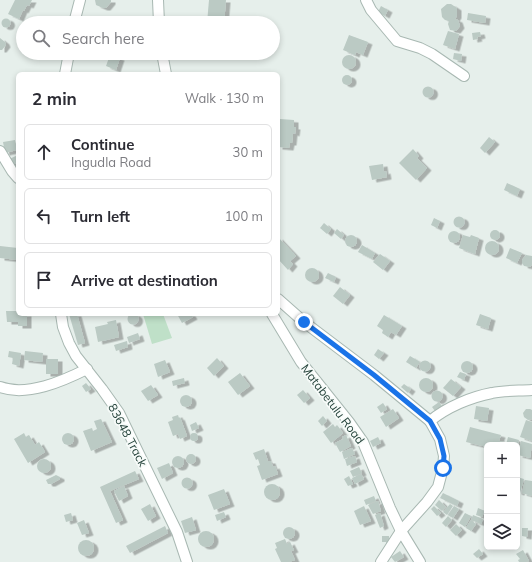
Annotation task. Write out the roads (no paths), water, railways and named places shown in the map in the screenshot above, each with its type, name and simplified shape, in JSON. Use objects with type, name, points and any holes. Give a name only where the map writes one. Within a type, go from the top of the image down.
[{"type":"street","points":[[76,16],[80,0]]},
{"type":"street","points":[[158,0],[159,16]]},
{"type":"street","points":[[366,0],[371,10],[397,41],[420,48],[432,54],[464,76]]},
{"type":"street","points":[[65,72],[68,60]]},
{"type":"street","points":[[163,60],[166,72]]},
{"type":"street","points":[[0,151],[16,176]]},
{"type":"street","points":[[280,301],[304,322],[374,375],[430,421],[440,439],[444,456],[443,468],[438,487],[401,532],[381,562]]},
{"type":"street","name":"83648 Track","points":[[61,316],[63,327],[76,356],[119,413],[177,532],[187,562]]},
{"type":"street","name":"Matabetulu Road","points":[[273,316],[301,362],[363,442],[401,532],[420,562]]},
{"type":"street","points":[[0,387],[11,391],[27,390],[64,381],[86,369]]},
{"type":"street","points":[[430,421],[439,414],[451,408],[481,396],[492,393],[532,390]]}]
